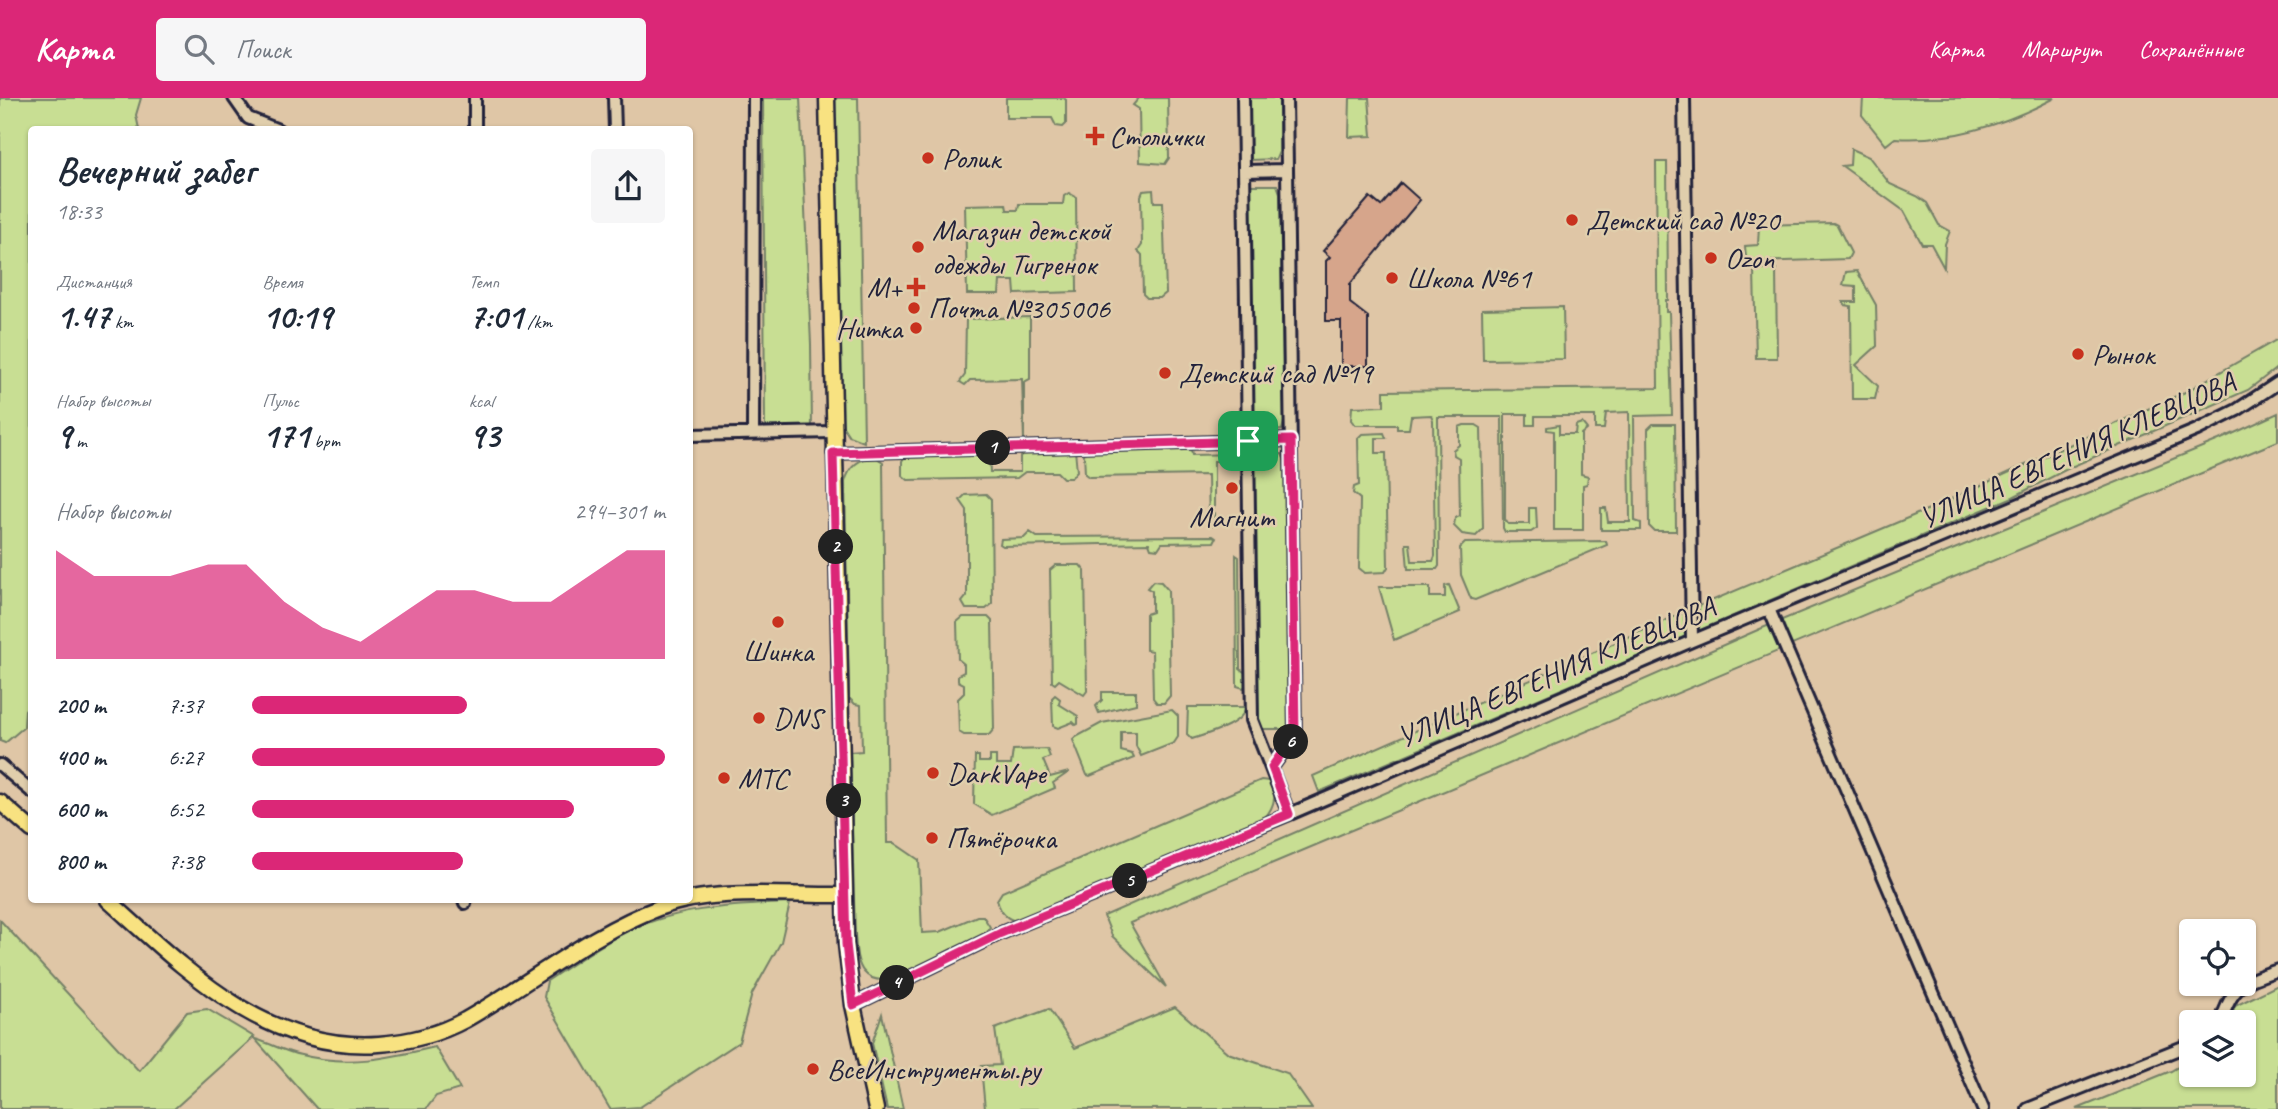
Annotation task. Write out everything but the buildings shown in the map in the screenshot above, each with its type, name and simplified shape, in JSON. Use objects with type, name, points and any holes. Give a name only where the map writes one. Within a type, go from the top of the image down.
[{"type":"main road","points":[[827,98],[845,895],[850,985],[876,1109]]},
{"type":"main road","points":[[0,802],[28,826]]},
{"type":"main road","points":[[693,901],[724,896],[845,895]]},
{"type":"main road","points":[[112,903],[220,994],[258,1020],[309,1039],[361,1045],[406,1041],[461,1022],[600,937],[664,906],[682,903]]},
{"type":"street","points":[[234,98],[248,118],[268,126]]},
{"type":"street","points":[[475,98],[475,126]]},
{"type":"street","points":[[614,98],[615,126]]},
{"type":"street","points":[[753,433],[754,98]]},
{"type":"street","points":[[1243,98],[1252,720],[1289,814]]},
{"type":"street","points":[[1272,767],[1295,734],[1286,98]]},
{"type":"street","points":[[1684,98],[1692,641]]},
{"type":"street","points":[[1244,171],[1287,170]]},
{"type":"street","name":"УЛИЦА ЕВГЕНИЯ КЛЕВЦОВА","points":[[853,1005],[1001,933],[2197,430],[2236,410],[2278,383]]},
{"type":"street","points":[[693,435],[833,432]]},
{"type":"street","points":[[833,453],[1291,440]]},
{"type":"street","points":[[1769,609],[1983,1109]]},
{"type":"street","points":[[0,765],[28,789]]},
{"type":"street","points":[[2224,1010],[2228,996],[2253,979],[2278,970]]},
{"type":"street","points":[[2028,1109],[2179,1049]]},
{"type":"green space","points":[[0,98],[141,98],[136,115],[138,126],[28,126],[28,707],[25,710],[24,727],[5,743],[0,741]]},
{"type":"green space","points":[[763,98],[800,98],[811,344],[812,430],[765,430]]},
{"type":"green space","points":[[832,98],[858,98],[864,442],[849,436],[840,422]]},
{"type":"green space","points":[[1006,98],[1064,98],[1066,124],[1063,127],[1056,126],[1052,118],[1006,118]]},
{"type":"green space","points":[[1139,98],[1168,98],[1169,158],[1165,164],[1140,162],[1139,109],[1133,105]]},
{"type":"green space","points":[[1246,98],[1279,98],[1279,152],[1276,159],[1250,160],[1248,157]]},
{"type":"green space","points":[[1350,98],[1369,98],[1372,136],[1349,137]]},
{"type":"green space","points":[[1863,98],[2055,98],[2017,116],[1978,129],[1937,137],[1895,138],[1886,145],[1862,115]]},
{"type":"green space","points":[[1851,149],[1869,157],[1890,184],[1927,203],[1939,225],[1950,231],[1945,244],[1944,268],[1931,244],[1922,244],[1904,211],[1842,166],[1850,165]]},
{"type":"green space","points":[[1656,162],[1667,162],[1666,312],[1669,312],[1672,415],[1634,416],[1635,521],[1641,523],[1641,530],[1601,530],[1601,508],[1606,508],[1608,522],[1630,522],[1629,412],[1606,413],[1604,429],[1595,429],[1595,416],[1535,416],[1535,425],[1527,425],[1527,414],[1505,414],[1505,519],[1508,524],[1529,524],[1529,508],[1536,508],[1537,528],[1531,532],[1505,532],[1503,528],[1502,417],[1438,417],[1439,566],[1437,569],[1408,569],[1406,544],[1410,544],[1412,561],[1433,561],[1435,556],[1433,420],[1431,415],[1411,416],[1409,429],[1397,429],[1397,425],[1355,425],[1351,420],[1352,407],[1384,406],[1384,391],[1658,388]]},
{"type":"green space","points":[[1250,185],[1277,185],[1280,193],[1282,430],[1256,431],[1253,423]]},
{"type":"green space","points":[[1153,190],[1154,202],[1163,202],[1166,293],[1160,298],[1147,298],[1143,294],[1142,255],[1138,251],[1142,245],[1141,196],[1143,191]]},
{"type":"green space","points":[[1069,193],[1076,197],[1077,292],[1015,294],[1014,281],[1000,281],[999,294],[967,294],[965,205],[1006,204],[1007,210],[1018,210],[1019,204],[1063,204],[1064,196]]},
{"type":"green space","points":[[1759,225],[1837,225],[1851,253],[1848,259],[1752,262],[1746,257],[1745,246],[1758,245]]},
{"type":"green space","points":[[1754,269],[1776,269],[1777,358],[1756,358]]},
{"type":"green space","points":[[1857,271],[1876,305],[1877,346],[1856,365],[1878,386],[1875,399],[1852,399],[1851,306],[1843,302],[1856,302],[1856,286],[1843,285],[1846,272]]},
{"type":"green space","points":[[1563,307],[1564,359],[1483,360],[1482,309]]},
{"type":"green space","points":[[1030,317],[1030,379],[1024,382],[1024,441],[1022,379],[970,380],[965,385],[960,382],[965,375],[966,319]]},
{"type":"green space","points":[[2278,339],[2278,367],[2248,390],[2071,467],[2013,497],[1319,792],[1313,776],[1685,612],[1929,509],[2185,392]]},
{"type":"green space","points":[[2278,413],[2278,441],[1130,923],[1166,987],[1112,936],[1104,916],[1760,629],[2219,440]]},
{"type":"green space","points":[[1582,423],[1587,429],[1581,434],[1581,474],[1588,476],[1587,484],[1583,485],[1583,530],[1554,530],[1554,431],[1547,430],[1547,427],[1559,425],[1559,434],[1575,434],[1576,425]]},
{"type":"green space","points":[[1653,424],[1675,424],[1676,531],[1654,531],[1649,526],[1648,429]]},
{"type":"green space","points":[[1464,425],[1481,428],[1483,529],[1476,536],[1462,534],[1454,526],[1455,518],[1460,516],[1459,458],[1454,455],[1453,450],[1459,445],[1459,427]]},
{"type":"green space","points":[[1384,433],[1386,438],[1376,438],[1376,453],[1386,453],[1388,567],[1385,572],[1365,573],[1359,568],[1360,499],[1353,493],[1354,487],[1359,485],[1358,438],[1362,434]]},
{"type":"green space","points":[[1191,449],[1192,455],[1238,454],[1244,461],[1214,461],[1214,526],[1209,526],[1208,475],[1089,477],[1085,474],[1084,453],[1087,450]]},
{"type":"green space","points":[[1075,450],[1077,471],[1071,478],[1063,478],[1057,472],[1025,472],[1017,478],[908,480],[902,475],[902,461],[905,456],[989,454],[990,472],[1020,472],[1020,457],[1023,451]]},
{"type":"green space","points":[[1254,454],[1282,454],[1285,461],[1290,718],[1287,729],[1261,729],[1257,723]]},
{"type":"green space","points":[[875,457],[883,462],[887,843],[894,843],[919,860],[922,933],[940,932],[977,916],[983,916],[990,927],[977,939],[948,951],[918,969],[882,980],[872,978],[861,968],[856,945],[850,752],[862,751],[861,705],[855,704],[849,698],[845,482],[856,464]]},
{"type":"green space","points":[[986,494],[991,499],[992,604],[986,609],[966,609],[962,602],[967,596],[967,510],[960,500],[965,495]]},
{"type":"green space","points":[[1030,532],[1037,537],[1216,538],[1214,542],[1162,543],[1158,549],[1151,548],[1149,543],[1000,544],[1001,539],[1024,538]]},
{"type":"green space","points":[[1606,541],[1607,545],[1475,600],[1471,599],[1461,575],[1460,548],[1465,543]]},
{"type":"green space","points":[[1236,555],[1239,557],[1240,669],[1247,674],[1248,684],[1243,688],[1237,686]]},
{"type":"green space","points":[[1056,565],[1080,565],[1085,571],[1087,691],[1084,695],[1059,680],[1055,684],[1052,682],[1050,570]]},
{"type":"green space","points":[[1153,581],[1161,582],[1168,590],[1170,696],[1164,703],[1157,703],[1153,698],[1152,651],[1146,650],[1146,614],[1152,612],[1152,591],[1147,588]]},
{"type":"green space","points":[[1449,585],[1460,612],[1394,640],[1379,587],[1430,587],[1430,597],[1445,597],[1445,586]]},
{"type":"green space","points":[[963,617],[988,617],[992,621],[994,729],[989,735],[964,735],[959,732],[958,699],[964,693],[964,684],[958,681],[958,675],[964,672],[964,664],[958,659],[957,622]]},
{"type":"green space","points":[[1102,692],[1136,692],[1136,704],[1099,713],[1096,706],[1102,700]]},
{"type":"green space","points":[[1055,695],[1060,699],[1059,704],[1078,716],[1078,724],[1073,722],[1058,728],[1053,726],[1052,698]]},
{"type":"green space","points":[[1188,707],[1245,707],[1239,718],[1232,723],[1192,739],[1187,734]]},
{"type":"green space","points":[[1172,710],[1178,716],[1178,737],[1174,743],[1141,756],[1136,746],[1136,732],[1121,732],[1121,751],[1132,754],[1134,758],[1087,775],[1073,740],[1076,737],[1102,723]]},
{"type":"green space","points":[[1047,749],[1050,757],[1043,760],[1050,777],[1069,772],[1053,783],[1055,788],[992,815],[974,804],[975,756],[979,756],[979,762],[990,762],[990,756],[996,756],[996,765],[1011,765],[1013,750]]},
{"type":"green space","points":[[1261,780],[1269,781],[1274,798],[1271,809],[1260,821],[1021,922],[1008,918],[1000,909],[997,900],[1002,892]]},
{"type":"green space","points":[[790,903],[781,942],[752,994],[739,1042],[640,1107],[610,1109],[544,997],[547,981],[616,937],[657,920],[723,907]]},
{"type":"green space","points":[[0,920],[139,1071],[187,1012],[207,1009],[254,1037],[174,1109],[0,1109]]},
{"type":"green space","points":[[2278,985],[2278,1109],[2077,1109],[2179,1066],[2179,1087],[2256,1087],[2256,1010],[2234,1010],[2235,1006]]},
{"type":"green space","points":[[1175,1007],[1228,1053],[1287,1073],[1312,1109],[985,1109],[981,1066],[1000,1065],[995,1029],[1049,1009],[1075,1048]]},
{"type":"green space","points":[[882,1014],[903,1109],[887,1109],[872,1043]]},
{"type":"green space","points":[[255,1039],[295,1054],[318,1059],[352,1061],[385,1058],[435,1047],[460,1089],[436,1096],[426,1109],[317,1109]]},
{"type":"place","name":"Столички","points":[[1095,136]]},
{"type":"place","name":"Ролик","points":[[928,158]]},
{"type":"place","name":"Детский сад №20","points":[[1572,220]]},
{"type":"place","name":"Магазин детской одежды Тигренок","points":[[918,247]]},
{"type":"place","name":"Ozon","points":[[1711,258]]},
{"type":"place","name":"Школа №61","points":[[1392,278]]},
{"type":"place","name":"М+","points":[[916,287]]},
{"type":"place","name":"Почта №305006","points":[[914,308]]},
{"type":"place","name":"Нитка","points":[[916,328]]},
{"type":"place","name":"Рынок","points":[[2078,354]]},
{"type":"place","name":"Детский сад №19","points":[[1165,373]]},
{"type":"place","name":"Магнит","points":[[1232,488]]},
{"type":"place","name":"Шинка","points":[[778,622]]},
{"type":"place","name":"DNS","points":[[759,718]]},
{"type":"place","name":"DarkVape","points":[[933,773]]},
{"type":"place","name":"МТС","points":[[724,778]]},
{"type":"place","name":"Пятёрочка","points":[[932,838]]},
{"type":"place","name":"ВсеИнструменты.ру","points":[[813,1069]]},
{"type":"route","points":[[1291,440],[1295,734],[1272,767],[1289,814],[1001,933],[853,1005],[846,944],[833,453],[1248,441],[1291,440]]}]
